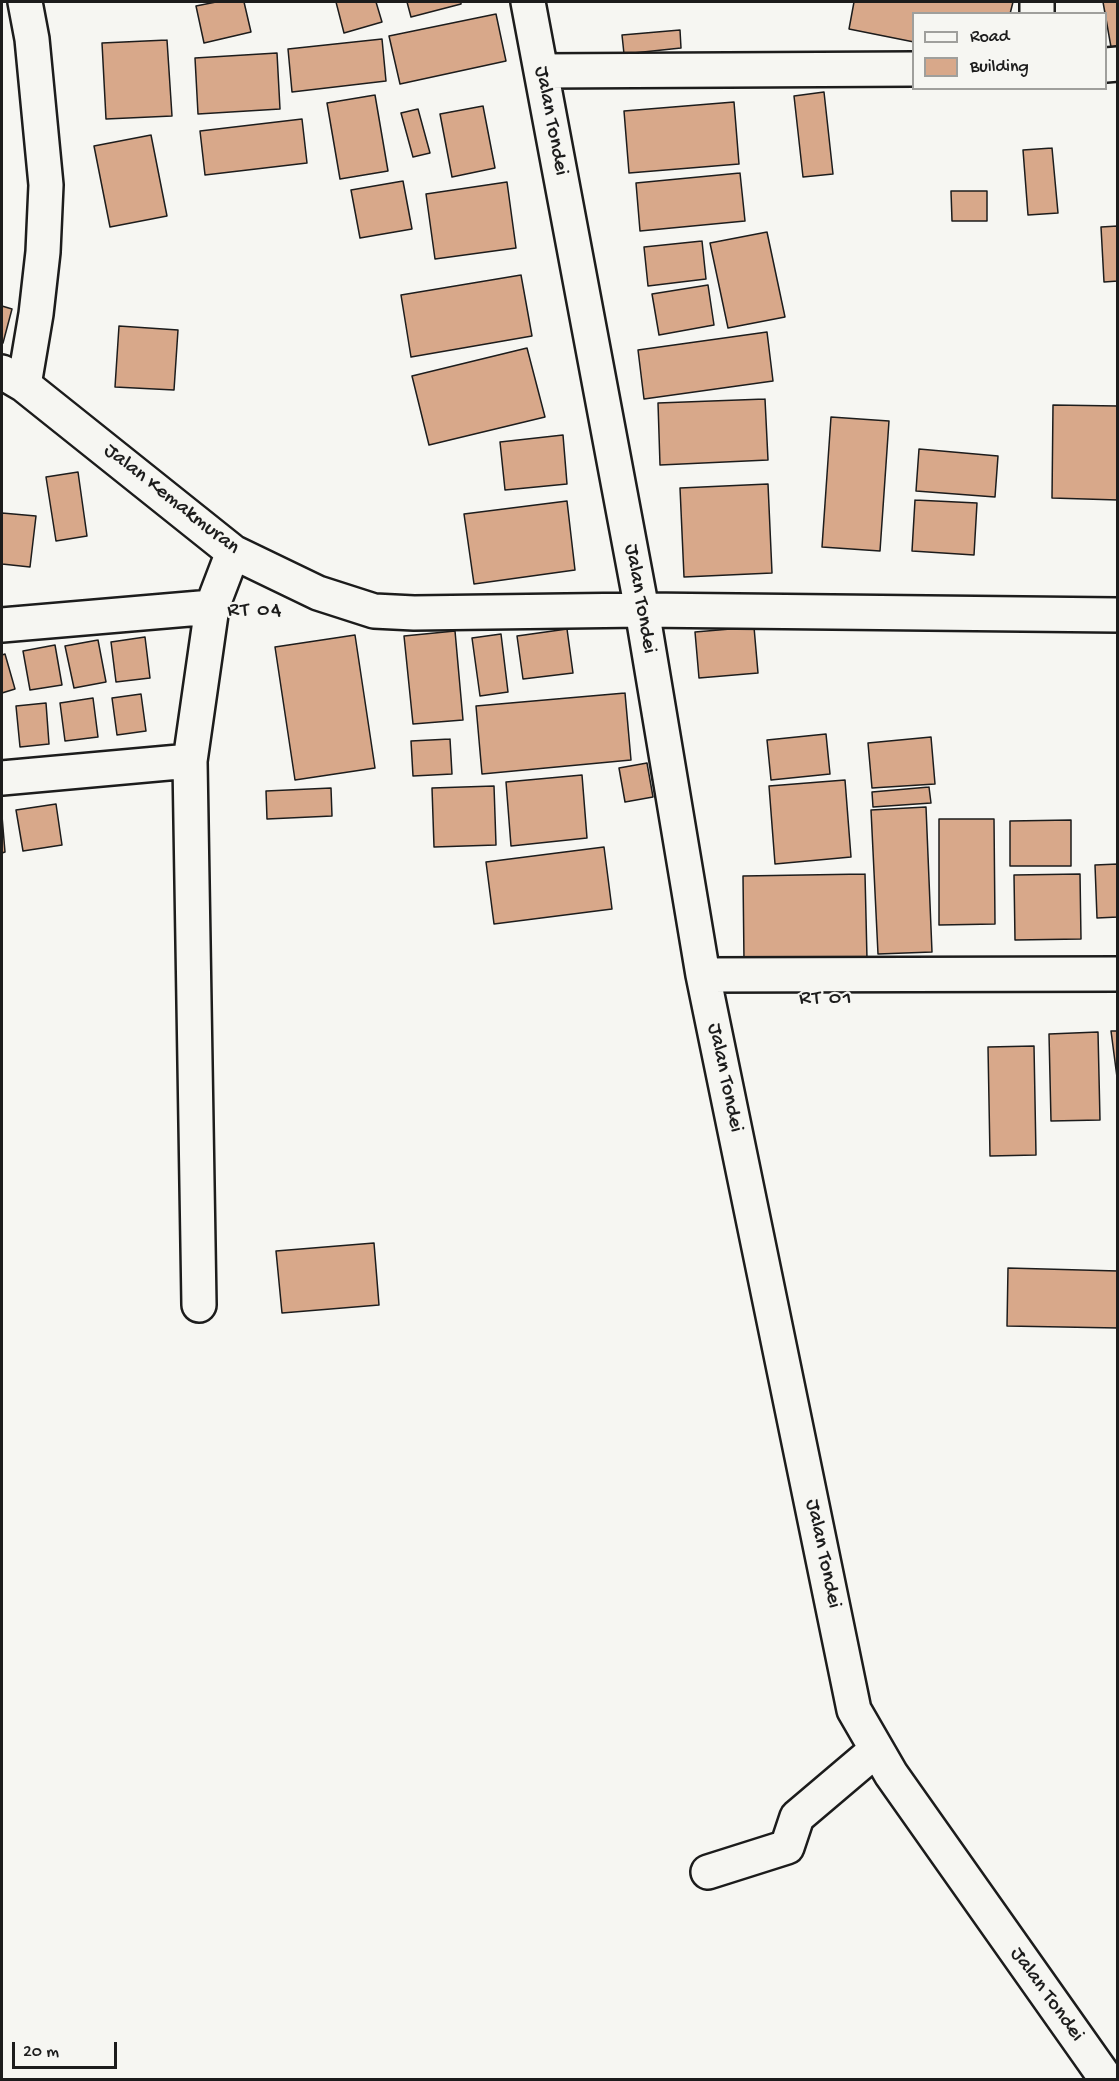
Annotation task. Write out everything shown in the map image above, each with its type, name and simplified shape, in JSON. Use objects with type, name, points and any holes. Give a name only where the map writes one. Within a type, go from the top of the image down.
[{"type":"street","points":[[13,379],[36,314],[43,252],[46,185],[33,39],[25,2]]},
{"type":"street","name":"Jalan Tondei","points":[[528,2],[642,610],[703,975],[854,1710],[876,1750],[993,1922],[1107,2079]]},
{"type":"street","points":[[541,71],[912,69]]},
{"type":"street","name":"Jalan Kemakmuran","points":[[13,379],[233,552],[318,593],[374,610],[414,613],[642,610],[1118,615]]},
{"type":"street","points":[[199,1305],[190,761],[212,607],[233,552]]},
{"type":"street","points":[[2,625],[212,607]]},
{"type":"street","points":[[2,778],[190,761]]},
{"type":"street","points":[[703,975],[1118,974]]},
{"type":"street","points":[[708,1872],[787,1847],[797,1817],[876,1750]]},
{"type":"building","points":[[216,2],[244,2],[251,32],[204,43],[196,6]]},
{"type":"building","points":[[336,2],[376,2],[382,22],[344,33]]},
{"type":"building","points":[[407,2],[461,2],[461,4],[411,17]]},
{"type":"building","points":[[854,2],[1013,2],[1010,12],[912,12],[912,42],[849,29]]},
{"type":"building","points":[[1103,2],[1118,2],[1118,46],[1111,47],[1107,12],[1105,12]]},
{"type":"building","points":[[496,14],[506,61],[400,84],[389,36]]},
{"type":"building","points":[[680,30],[681,48],[624,54],[622,35]]},
{"type":"building","points":[[382,39],[386,81],[292,92],[288,49]]},
{"type":"building","points":[[167,40],[172,116],[106,119],[102,43]]},
{"type":"building","points":[[277,53],[280,109],[198,114],[195,58]]},
{"type":"building","points":[[824,92],[833,174],[803,177],[794,96]]},
{"type":"building","points":[[375,95],[388,171],[340,179],[327,103]]},
{"type":"building","points":[[734,102],[739,164],[629,173],[624,111]]},
{"type":"building","points":[[483,106],[495,168],[452,177],[440,114]]},
{"type":"building","points":[[418,109],[430,153],[413,157],[401,113]]},
{"type":"building","points":[[302,119],[307,163],[205,175],[200,131]]},
{"type":"building","points":[[151,135],[167,216],[110,227],[94,146]]},
{"type":"building","points":[[1052,148],[1058,213],[1028,215],[1023,150]]},
{"type":"building","points":[[740,173],[745,221],[640,231],[636,183]]},
{"type":"building","points":[[403,181],[412,229],[360,238],[351,190]]},
{"type":"building","points":[[507,182],[516,248],[435,259],[426,194]]},
{"type":"building","points":[[951,191],[987,191],[987,221],[952,221]]},
{"type":"building","points":[[1118,226],[1118,281],[1104,282],[1101,227]]},
{"type":"building","points":[[767,232],[785,317],[728,328],[710,243]]},
{"type":"building","points":[[702,241],[706,279],[648,286],[644,247]]},
{"type":"building","points":[[521,275],[532,336],[411,357],[401,295]]},
{"type":"building","points":[[708,285],[714,325],[659,335],[652,294]]},
{"type":"building","points":[[2,306],[12,309],[3,343],[2,342]]},
{"type":"building","points":[[119,326],[178,330],[174,390],[115,387]]},
{"type":"building","points":[[767,332],[773,381],[644,399],[638,350]]},
{"type":"building","points":[[527,348],[545,417],[429,445],[412,376]]},
{"type":"building","points":[[765,399],[768,460],[660,465],[658,403]]},
{"type":"building","points":[[1053,405],[1118,406],[1118,500],[1052,498]]},
{"type":"building","points":[[831,417],[889,421],[880,551],[822,547]]},
{"type":"building","points":[[563,435],[567,484],[505,490],[500,442]]},
{"type":"building","points":[[919,449],[998,456],[995,497],[916,491]]},
{"type":"building","points":[[78,472],[87,536],[56,541],[46,477]]},
{"type":"building","points":[[768,484],[772,573],[684,577],[680,488]]},
{"type":"building","points":[[915,500],[977,503],[974,555],[912,551]]},
{"type":"building","points":[[567,501],[575,570],[474,584],[464,514]]},
{"type":"building","points":[[2,513],[36,516],[30,567],[2,564]]},
{"type":"building","points":[[754,627],[758,673],[699,678],[695,632]]},
{"type":"building","points":[[567,629],[573,673],[523,679],[517,636]]},
{"type":"building","points":[[455,631],[463,720],[413,724],[404,636]]},
{"type":"building","points":[[501,634],[508,692],[480,696],[472,638]]},
{"type":"building","points":[[355,635],[375,768],[295,780],[275,647]]},
{"type":"building","points":[[145,637],[150,678],[116,682],[111,642]]},
{"type":"building","points":[[98,640],[106,682],[74,688],[65,646]]},
{"type":"building","points":[[55,645],[62,685],[30,690],[23,651]]},
{"type":"building","points":[[5,654],[15,689],[2,693],[2,655]]},
{"type":"building","points":[[625,693],[631,760],[482,774],[476,706]]},
{"type":"building","points":[[141,694],[146,731],[117,735],[112,698]]},
{"type":"building","points":[[93,698],[98,737],[65,741],[60,703]]},
{"type":"building","points":[[46,703],[49,744],[20,747],[16,706]]},
{"type":"building","points":[[826,734],[830,774],[771,780],[767,740]]},
{"type":"building","points":[[931,737],[935,784],[872,788],[868,743]]},
{"type":"building","points":[[450,739],[452,774],[413,776],[411,741]]},
{"type":"building","points":[[647,763],[653,797],[625,802],[619,768]]},
{"type":"building","points":[[582,775],[587,838],[511,846],[506,782]]},
{"type":"building","points":[[845,780],[851,857],[775,864],[769,786]]},
{"type":"building","points":[[494,786],[496,845],[434,847],[432,788]]},
{"type":"building","points":[[929,787],[931,803],[873,807],[872,792]]},
{"type":"building","points":[[331,788],[332,816],[267,819],[266,791]]},
{"type":"building","points":[[56,804],[62,845],[23,851],[16,810]]},
{"type":"building","points":[[926,807],[932,952],[878,954],[871,810]]},
{"type":"building","points":[[2,816],[5,852],[2,853]]},
{"type":"building","points":[[939,819],[994,819],[995,924],[939,925]]},
{"type":"building","points":[[1071,820],[1071,866],[1010,866],[1010,821]]},
{"type":"building","points":[[604,847],[612,909],[494,924],[486,862]]},
{"type":"building","points":[[1118,864],[1118,917],[1097,918],[1095,865]]},
{"type":"building","points":[[865,874],[867,959],[744,961],[743,876]]},
{"type":"building","points":[[1080,874],[1081,939],[1015,940],[1014,875]]},
{"type":"building","points":[[1111,1031],[1118,1031],[1118,1085]]},
{"type":"building","points":[[1098,1032],[1100,1120],[1051,1121],[1049,1034]]},
{"type":"building","points":[[1034,1046],[1036,1155],[990,1156],[988,1047]]},
{"type":"building","points":[[374,1243],[379,1305],[282,1313],[276,1251]]},
{"type":"building","points":[[1008,1268],[1118,1271],[1118,1328],[1007,1326]]},
{"type":"district","name":"RT 04","points":[[255,612]]},
{"type":"district","name":"RT 01","points":[[826,1000]]}]
